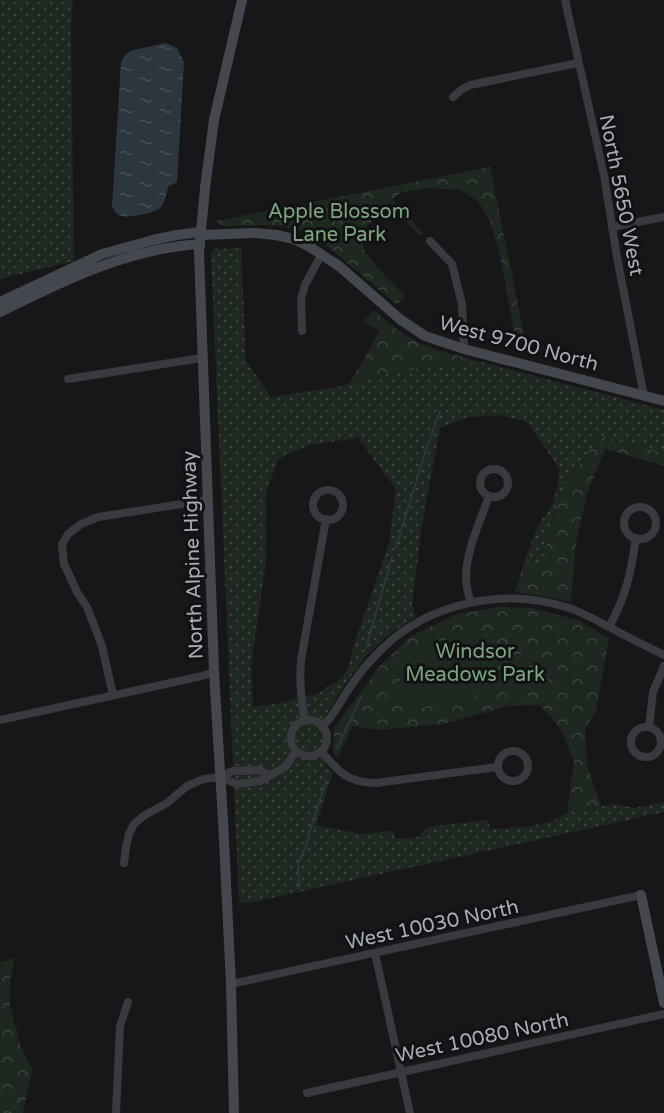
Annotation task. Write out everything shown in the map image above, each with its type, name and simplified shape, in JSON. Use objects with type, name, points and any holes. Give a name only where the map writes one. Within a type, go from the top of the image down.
[{"type":"main road","name":"North Alpine Highway","points":[[234,1113],[231,984],[214,672],[202,358],[200,237],[214,120],[242,0]]},
{"type":"main road","name":"West 9700 North","points":[[200,237],[246,233],[294,239],[339,266],[401,320],[425,336],[464,349],[664,401]]},
{"type":"main road","points":[[0,302],[102,254],[177,235],[200,237]]},
{"type":"main road","points":[[0,312],[111,262],[200,237]]},
{"type":"main road","points":[[641,895],[664,1003]]},
{"type":"street","name":"North 5650 West","points":[[565,0],[604,175],[644,396]]},
{"type":"street","points":[[453,97],[470,86],[578,63]]},
{"type":"street","points":[[612,227],[664,217]]},
{"type":"street","points":[[430,241],[452,264],[462,304],[464,349]]},
{"type":"street","points":[[302,332],[301,300],[305,285],[321,255]]},
{"type":"street","points":[[68,379],[202,358]]},
{"type":"street","points":[[470,602],[466,581],[467,564],[489,496]]},
{"type":"street","points":[[113,695],[97,631],[64,564],[62,544],[68,534],[81,524],[98,517],[208,500]]},
{"type":"street","points":[[645,507],[654,514],[656,526],[649,536],[636,538],[624,527],[626,514],[633,508],[645,507]]},
{"type":"street","points":[[305,721],[299,679],[326,519]]},
{"type":"street","points":[[609,627],[627,588],[636,538]]},
{"type":"street","points":[[322,727],[333,716],[365,667],[384,646],[422,620],[446,609],[470,602],[521,598],[566,607],[664,655]]},
{"type":"street","points":[[649,727],[653,692],[664,666]]},
{"type":"street","points":[[0,720],[214,672]]},
{"type":"street","points":[[305,721],[314,721],[322,727],[326,739],[321,751],[309,756],[296,751],[291,743],[291,734],[296,725],[305,721]]},
{"type":"street","points":[[649,727],[661,736],[662,746],[653,757],[643,758],[638,756],[632,747],[632,737],[639,729],[649,727]]},
{"type":"street","points":[[512,750],[523,754],[527,759],[528,771],[520,780],[514,781],[503,778],[497,767],[501,756],[512,750]]},
{"type":"street","points":[[220,777],[237,784],[260,781],[285,767],[296,751]]},
{"type":"street","points":[[321,751],[336,769],[356,781],[365,783],[497,767]]},
{"type":"street","points":[[124,863],[129,834],[134,824],[167,803],[187,786],[233,771],[260,770],[268,775]]},
{"type":"street","name":"West 10030 North","points":[[231,984],[641,895]]},
{"type":"street","points":[[375,953],[410,1113]]},
{"type":"street","points":[[116,1113],[120,1026],[128,1002]]},
{"type":"street","name":"West 10080 North","points":[[307,1093],[664,1014]]},
{"type":"green space","points":[[0,0],[73,0],[71,26],[74,261],[0,279]]},
{"type":"green space","name":"Apple Blossom Lane Park","points":[[490,167],[528,354],[518,351],[499,250],[490,221],[478,201],[460,190],[428,188],[400,193],[392,199],[423,233],[420,236],[389,203],[363,231],[363,249],[405,296],[397,305],[325,244],[306,233],[288,227],[269,225],[226,226],[216,221]]},
{"type":"green space","points":[[216,247],[219,249],[241,248],[246,361],[271,397],[337,387],[392,373],[441,365],[467,366],[474,360],[664,410],[664,453],[601,436],[594,442],[569,478],[548,533],[549,566],[525,560],[537,527],[553,504],[560,470],[527,422],[501,415],[469,417],[440,428],[422,524],[412,604],[416,616],[391,633],[368,654],[347,681],[326,715],[325,766],[333,773],[316,825],[361,834],[394,831],[395,839],[419,837],[427,827],[488,820],[490,829],[526,827],[550,822],[567,813],[613,804],[635,808],[664,802],[664,812],[248,903],[239,902],[211,255]],"holes":[[[358,438],[396,489],[389,543],[348,668],[342,678],[315,695],[253,707],[251,666],[266,562],[266,494],[278,459],[309,445]]]},
{"type":"green space","points":[[374,310],[415,341],[440,351],[474,360],[467,366],[441,365],[392,373],[349,384],[379,332],[364,321]]},
{"type":"green space","points":[[600,436],[664,453],[664,466],[605,449],[587,493],[576,543],[571,602],[515,592],[525,560],[549,565],[548,533],[569,478],[593,446],[592,438]]},
{"type":"green space","name":"Windsor Meadows Park","points":[[498,607],[532,608],[577,620],[609,638],[596,711],[585,729],[587,765],[601,806],[567,813],[574,762],[562,731],[540,705],[508,706],[443,724],[380,730],[353,726],[338,757],[333,754],[334,728],[380,666],[411,636],[457,614]]},
{"type":"green space","points":[[476,635],[489,692],[407,711],[394,654]]},
{"type":"green space","points":[[523,654],[529,685],[513,688],[507,657]]},
{"type":"green space","points":[[15,958],[10,979],[10,1006],[21,1047],[32,1070],[23,1113],[0,1113],[0,962]]},
{"type":"water","points":[[166,43],[177,48],[184,62],[177,182],[168,187],[164,202],[159,209],[141,215],[120,216],[112,207],[121,62],[126,54],[133,50]]},
{"type":"waterway","points":[[396,547],[440,411]]},
{"type":"waterway","points":[[366,648],[392,557]]},
{"type":"waterway","points":[[337,749],[361,697]]},
{"type":"waterway","points":[[299,888],[298,863],[307,844],[326,780]]}]
